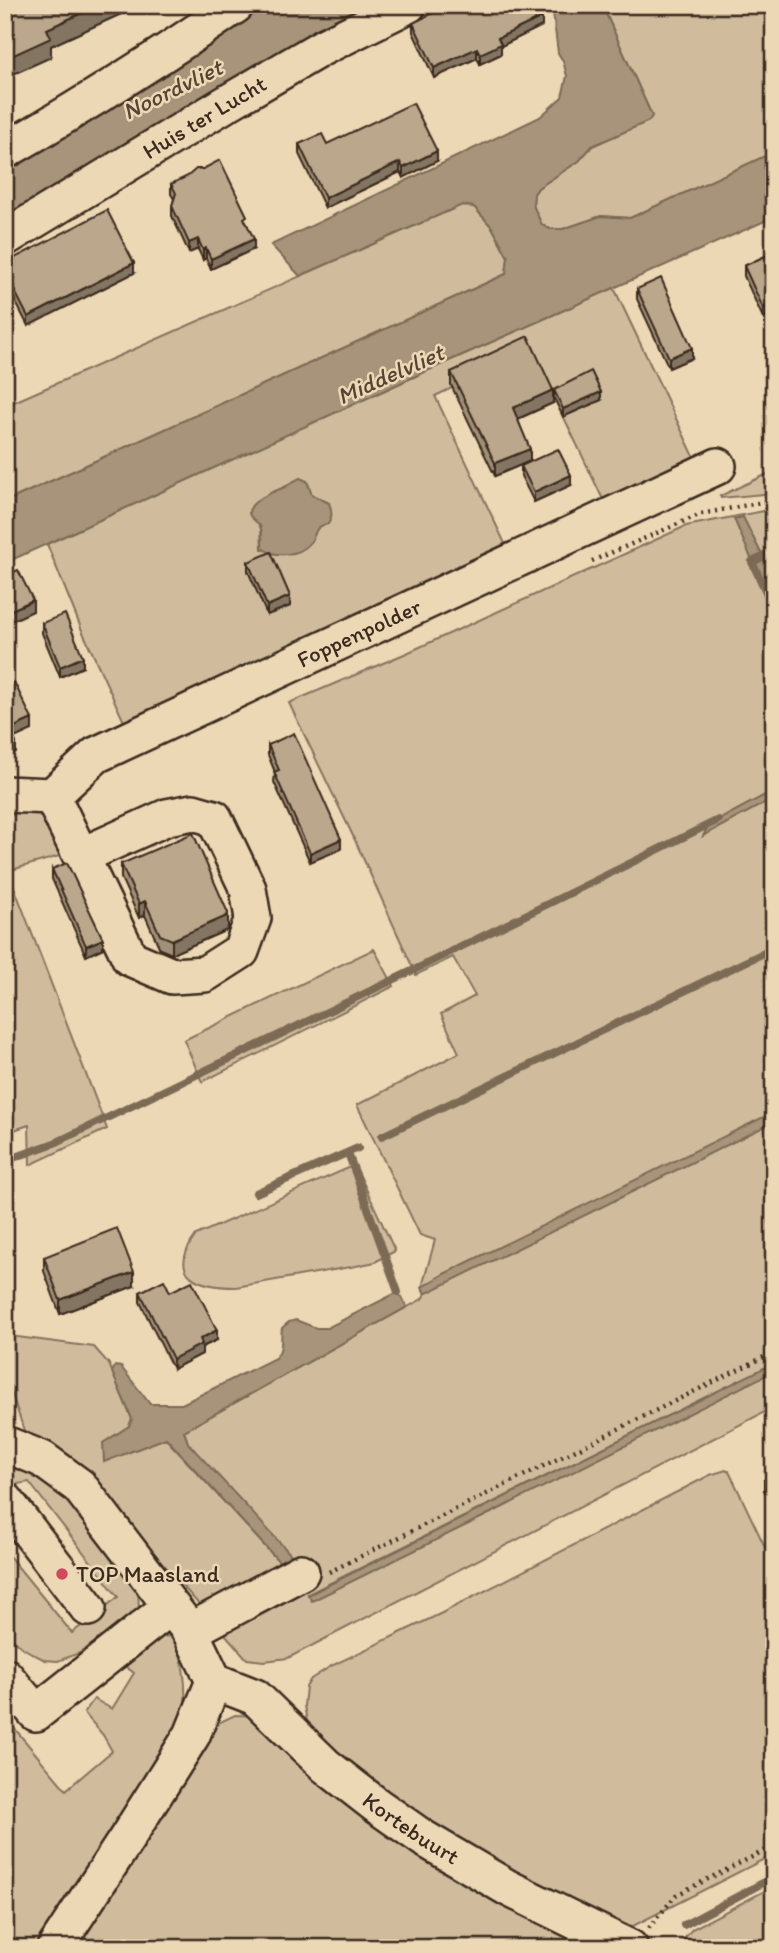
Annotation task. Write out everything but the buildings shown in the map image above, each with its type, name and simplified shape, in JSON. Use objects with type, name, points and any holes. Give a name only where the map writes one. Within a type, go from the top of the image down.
[{"type":"street","points":[[5,151],[88,103],[236,5]]},
{"type":"street","name":"Huis ter Lucht","points":[[5,238],[276,74],[323,47],[408,5]]},
{"type":"street","name":"Foppenpolder","points":[[52,796],[96,755],[718,466]]},
{"type":"street","points":[[5,794],[52,796],[130,958],[172,976],[205,974],[241,951],[253,918],[248,889],[214,818],[193,812],[167,817],[81,856]]},
{"type":"street","points":[[5,1447],[10,1446],[42,1460],[79,1486],[180,1619],[214,1681],[192,1735],[55,1948]]},
{"type":"street","points":[[5,1500],[88,1608]]},
{"type":"street","points":[[5,1675],[36,1713],[180,1619],[293,1576]]},
{"type":"street","name":"Kortebuurt","points":[[214,1681],[255,1697],[326,1766],[424,1838],[508,1888],[635,1943]]},
{"type":"path","points":[[293,1576],[308,1583],[774,1352]]},
{"type":"path","points":[[635,1943],[676,1895],[774,1846]]},
{"type":"shaded area","points":[[602,5],[774,5],[774,152],[630,218],[601,216],[563,229],[550,229],[542,225],[533,205],[534,194],[538,188],[579,161],[592,146],[649,121],[652,116]]},
{"type":"shaded area","points":[[462,205],[474,207],[492,227],[508,257],[506,274],[5,502],[5,406]]},
{"type":"shaded area","points":[[614,288],[699,467],[607,508],[532,350],[435,396],[509,552],[125,724],[81,628],[47,544]],"holes":[[[294,481],[307,481],[312,495],[329,503],[320,525],[315,531],[262,549],[259,524],[268,494]]]},
{"type":"shaded area","points":[[774,471],[774,493],[720,496]]},
{"type":"shaded area","points":[[774,509],[774,1363],[308,1594],[312,1600],[774,1371],[774,1407],[288,1658],[264,1661],[247,1659],[136,1533],[26,1436],[5,1374],[5,1338],[10,1336],[94,1347],[109,1364],[132,1419],[129,1426],[103,1443],[165,1438],[284,1567],[188,1443],[184,1431],[422,1299],[425,1294],[422,1287],[435,1240],[420,1235],[357,1105],[459,1053],[441,1014],[475,996],[453,957],[416,975],[289,703],[409,652],[686,526]]},
{"type":"shaded area","points":[[5,796],[46,813],[70,853],[8,871],[107,1129],[30,1165],[29,1125],[5,1133]]},
{"type":"shaded area","points":[[374,949],[394,986],[202,1082],[184,1040]]},
{"type":"shaded area","points":[[355,1165],[395,1251],[375,1262],[236,1287],[210,1285],[191,1276],[186,1269],[184,1260],[196,1235]]},
{"type":"shaded area","points":[[5,1465],[26,1470],[60,1490],[138,1589],[139,1610],[98,1646],[58,1661],[45,1660],[20,1646],[5,1632],[5,1551],[72,1633],[118,1597],[29,1482],[11,1485],[5,1478]]},
{"type":"shaded area","points":[[729,1471],[774,1566],[774,1854],[621,1930],[450,1839],[354,1771],[308,1726],[304,1706],[306,1687],[311,1679],[331,1666],[442,1613],[710,1475]]},
{"type":"shaded area","points":[[169,1636],[177,1640],[185,1687],[185,1706],[176,1731],[122,1820],[37,1948],[22,1948],[5,1939],[5,1717],[66,1790],[112,1751],[103,1735],[84,1713],[94,1699],[112,1709],[134,1673],[121,1663]]},
{"type":"shaded area","points":[[235,1715],[256,1716],[605,1948],[74,1948],[216,1724]]},
{"type":"shaded area","points":[[774,1886],[774,1948],[677,1948],[692,1929]]},
{"type":"water","name":"Noordvliet","points":[[260,5],[371,5],[5,224],[5,162],[128,90]]},
{"type":"water","name":"Middelvliet","points":[[552,5],[602,5],[652,116],[649,121],[592,146],[579,161],[538,188],[534,194],[533,205],[542,225],[550,229],[563,229],[601,216],[630,218],[774,152],[774,217],[442,364],[5,563],[5,502],[506,274],[508,257],[492,227],[474,207],[462,205],[300,276],[271,245],[540,117],[562,97],[567,76],[558,53]]},
{"type":"water","points":[[300,478],[307,481],[312,495],[329,503],[332,514],[330,521],[317,529],[310,543],[300,551],[280,554],[267,551],[262,548],[261,528],[250,515],[250,508],[264,497]]},
{"type":"water","points":[[743,517],[761,553],[774,549],[774,561],[765,567],[774,587],[774,611],[734,519]]},
{"type":"water","points":[[774,790],[774,798],[703,836],[709,825]]},
{"type":"water","points":[[774,1112],[774,1122],[425,1294],[422,1287],[444,1274]]},
{"type":"water","points":[[398,1292],[407,1307],[184,1431],[188,1443],[295,1559],[284,1567],[166,1438],[104,1462],[103,1443],[129,1426],[132,1419],[112,1372],[115,1366],[121,1367],[150,1404],[182,1404],[275,1358],[281,1347],[282,1328],[289,1322],[296,1320],[316,1328],[327,1328]]},
{"type":"water","points":[[774,1363],[774,1371],[499,1509],[312,1601],[308,1595]]},
{"type":"waterway","points":[[774,552],[752,562],[774,609]]},
{"type":"waterway","points":[[5,1161],[57,1142],[718,820]]},
{"type":"waterway","points":[[382,1136],[774,948]]},
{"type":"waterway","points":[[256,1193],[358,1148]]},
{"type":"waterway","points":[[348,1153],[398,1292]]},
{"type":"waterway","points":[[684,1925],[774,1877]]},
{"type":"place","name":"TOP Maasland","points":[[62,1574]]}]
